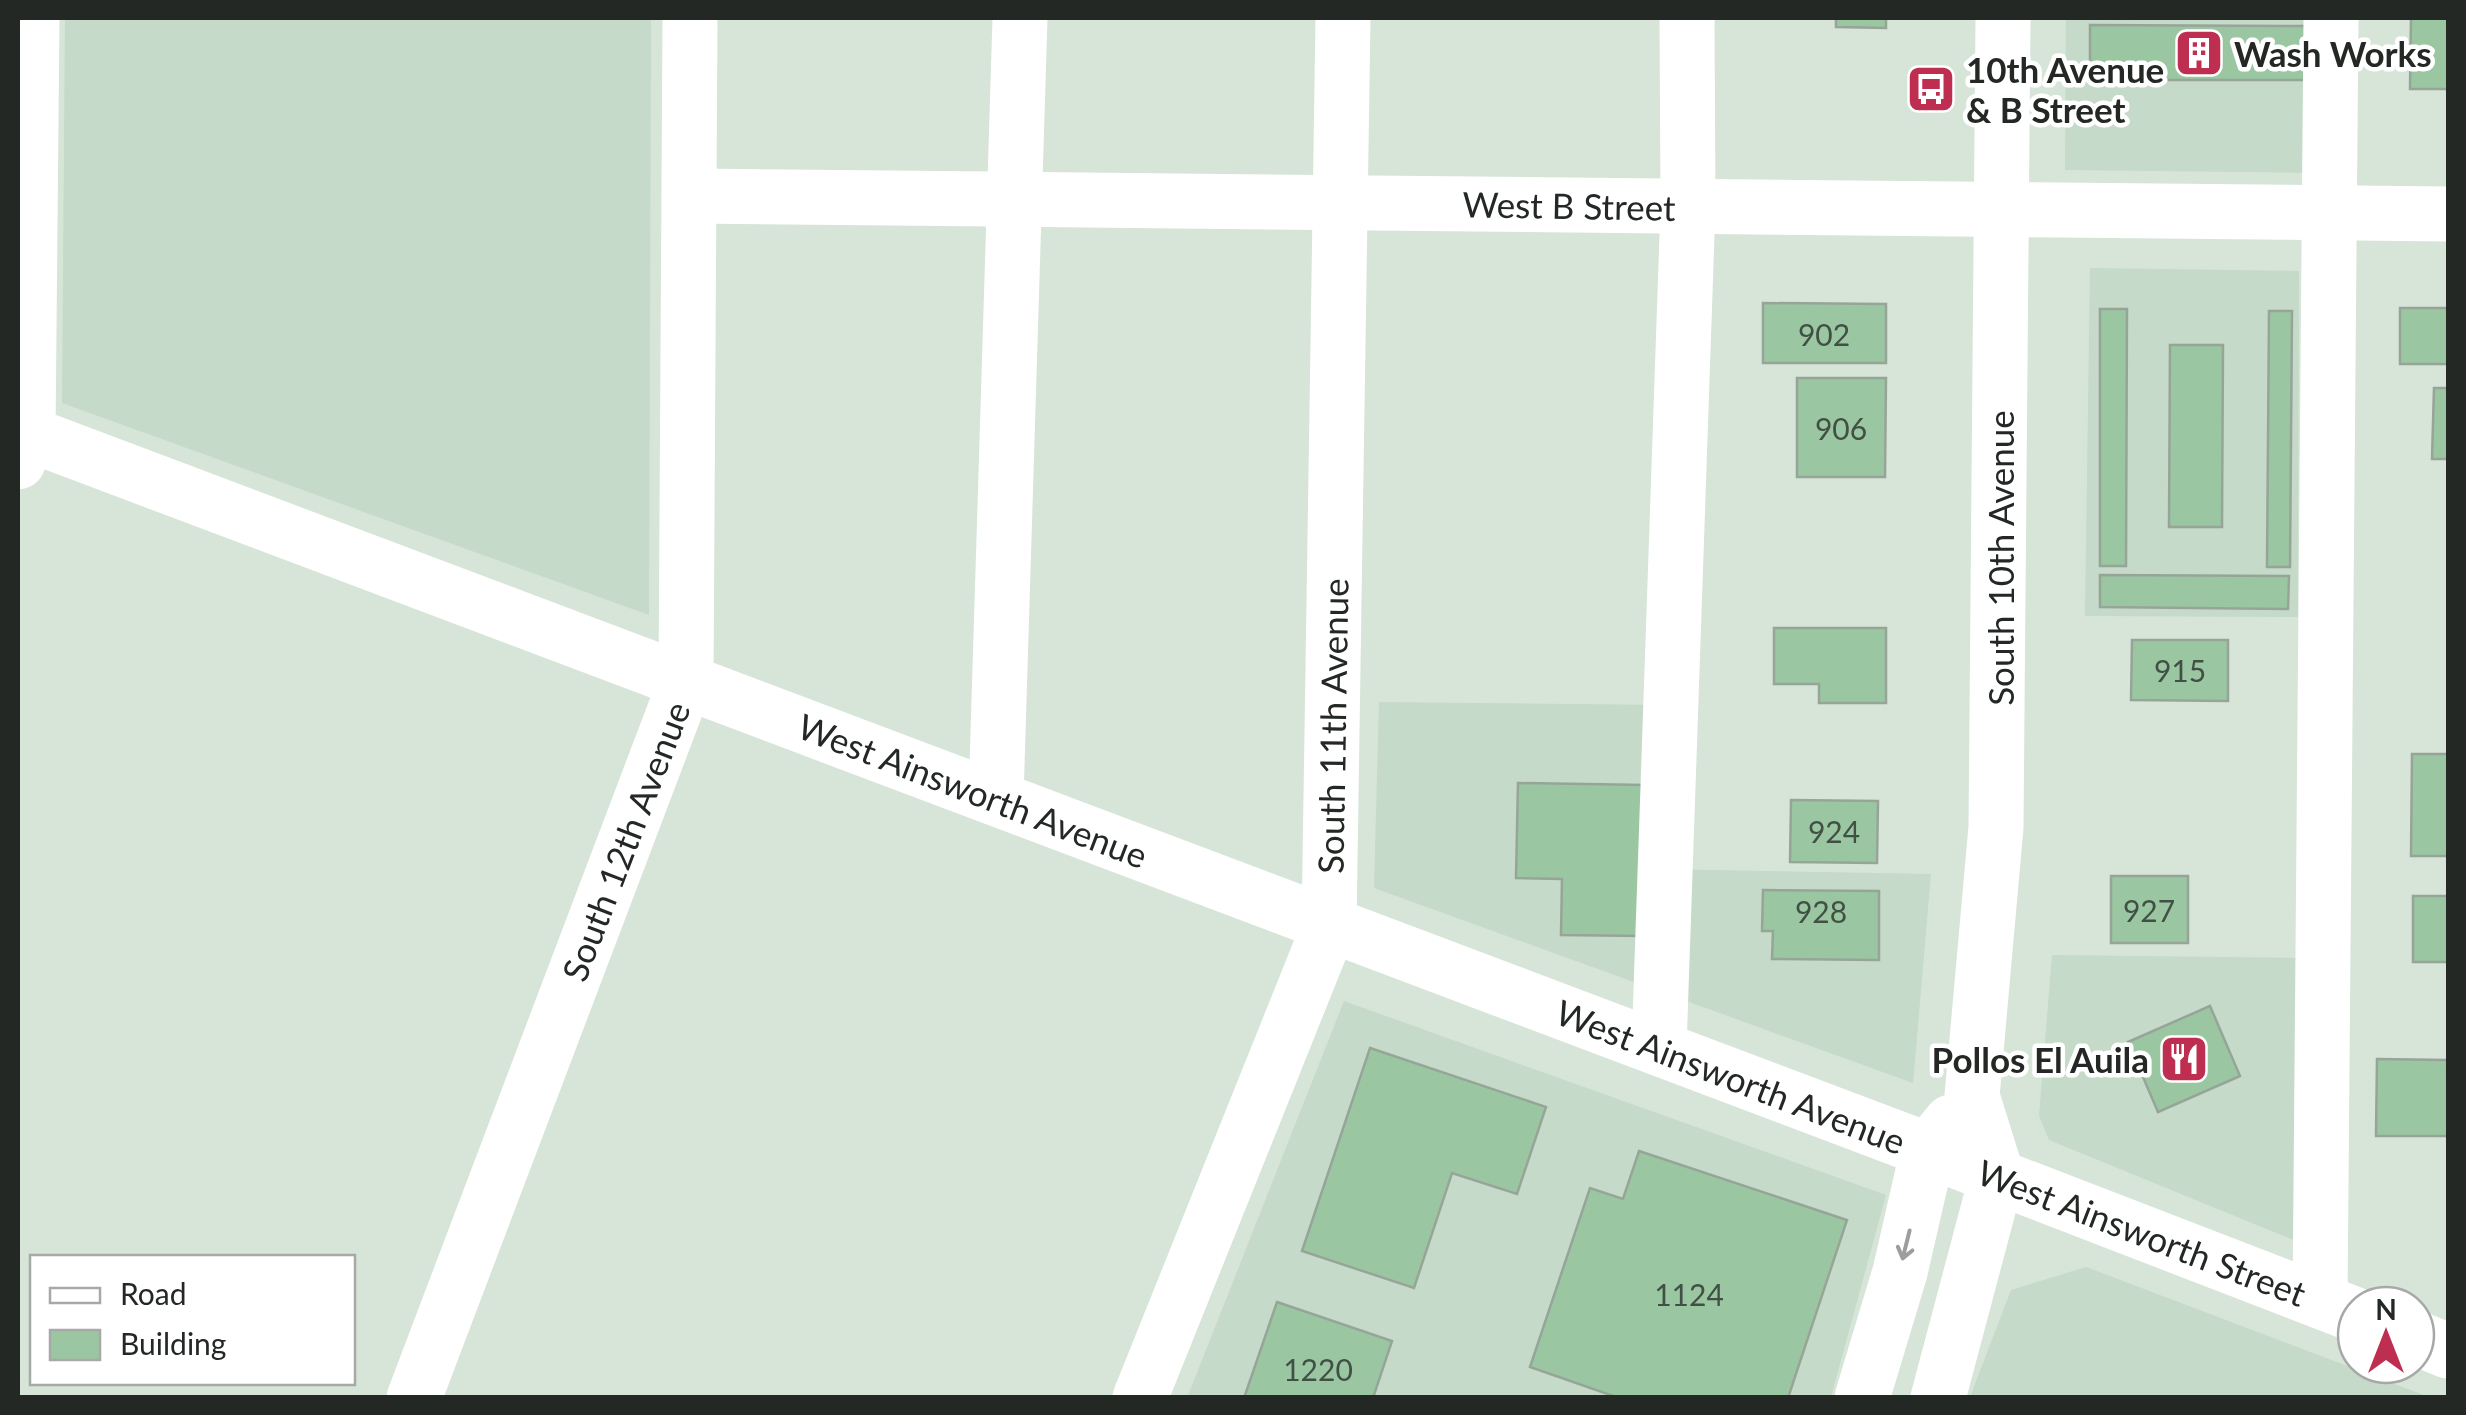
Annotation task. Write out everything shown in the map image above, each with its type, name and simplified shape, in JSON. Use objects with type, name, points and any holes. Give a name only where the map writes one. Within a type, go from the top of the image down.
[{"type":"street","points":[[21,442],[32,18]]},
{"type":"street","name":"South 12th Avenue","points":[[414,1398],[686,682],[690,18]]},
{"type":"street","points":[[996,798],[1020,18]]},
{"type":"street","name":"South 11th Avenue","points":[[1140,1398],[1330,927],[1343,18]]},
{"type":"street","points":[[1659,1048],[1688,206],[1687,18]]},
{"type":"street","name":"South 10th Avenue","points":[[1997,1176],[1972,1096],[1996,827],[2003,18]]},
{"type":"street","points":[[2331,18],[2327,213],[2338,1285]]},
{"type":"street","name":"West B Street","points":[[689,196],[2448,214]]},
{"type":"street","name":"West Ainsworth Avenue","points":[[21,442],[686,682],[1928,1150]]},
{"type":"street","points":[[1862,1398],[1900,1272],[1928,1150],[1972,1096]]},
{"type":"street","name":"West Ainsworth Street","points":[[1928,1150],[2336,1307]]},
{"type":"street","points":[[1938,1398],[1997,1176]]},
{"type":"shaded area","points":[[65,18],[651,18],[649,615],[62,403]]},
{"type":"shaded area","points":[[2066,18],[2333,18],[2332,173],[2065,170]]},
{"type":"shaded area","points":[[2090,268],[2299,271],[2298,617],[2085,616]]},
{"type":"shaded area","points":[[1379,702],[1668,705],[1660,869],[1931,874],[1913,1083],[1374,888]]},
{"type":"shaded area","points":[[2052,955],[2309,958],[2308,1246],[2049,1140],[2039,1116]]},
{"type":"shaded area","points":[[1344,1001],[1886,1195],[1831,1397],[1187,1398]]},
{"type":"shaded area","points":[[2086,1267],[2336,1362],[2336,1385],[2397,1385],[2429,1397],[1970,1397],[2011,1290]]},
{"type":"building","points":[[1836,18],[1886,18],[1886,28],[1836,27]]},
{"type":"building","points":[[2411,18],[2448,18],[2448,89],[2410,89]]},
{"type":"building","name":"Wash Works","points":[[2090,25],[2308,26],[2308,80],[2090,80]]},
{"type":"building","points":[[1763,303],[1886,304],[1886,363],[1763,363]]},
{"type":"building","points":[[2400,308],[2448,308],[2448,364],[2400,364]]},
{"type":"building","points":[[2100,309],[2127,309],[2126,566],[2100,566]]},
{"type":"building","points":[[2269,311],[2292,311],[2290,567],[2267,567]]},
{"type":"building","points":[[2170,345],[2223,345],[2222,527],[2169,527]]},
{"type":"building","points":[[1797,378],[1886,378],[1885,477],[1797,477]]},
{"type":"building","points":[[2434,388],[2448,388],[2448,459],[2432,459]]},
{"type":"building","points":[[2100,575],[2289,576],[2288,609],[2100,607]]},
{"type":"building","points":[[1774,628],[1886,628],[1886,703],[1819,703],[1819,684],[1774,684]]},
{"type":"building","points":[[2132,640],[2228,640],[2228,701],[2131,700]]},
{"type":"building","points":[[2412,754],[2448,754],[2448,856],[2411,856]]},
{"type":"building","points":[[1518,783],[1645,785],[1643,936],[1561,935],[1562,879],[1516,878]]},
{"type":"building","points":[[1791,800],[1878,801],[1877,863],[1790,862]]},
{"type":"building","points":[[2111,876],[2188,876],[2188,943],[2111,943]]},
{"type":"building","points":[[1763,890],[1879,891],[1879,960],[1772,959],[1773,931],[1762,931]]},
{"type":"building","points":[[2413,896],[2448,896],[2448,962],[2413,962]]},
{"type":"building","name":"Pollos El Auila","points":[[2210,1006],[2240,1076],[2158,1112],[2128,1042]]},
{"type":"building","points":[[1370,1048],[1546,1107],[1517,1194],[1452,1173],[1414,1288],[1302,1251]]},
{"type":"building","points":[[2377,1059],[2447,1060],[2448,1148],[2447,1136],[2376,1136]]},
{"type":"building","points":[[1639,1151],[1847,1220],[1788,1398],[1619,1398],[1530,1367],[1590,1188],[1623,1199]]},
{"type":"building","points":[[1277,1302],[1392,1341],[1373,1398],[1244,1398]]},
{"type":"place","name":"Wash Works","points":[[2199,53]]},
{"type":"place","name":"10th Avenue & B Street","points":[[1931,89]]},
{"type":"place","name":"Pollos El Auila","points":[[2184,1059]]}]
